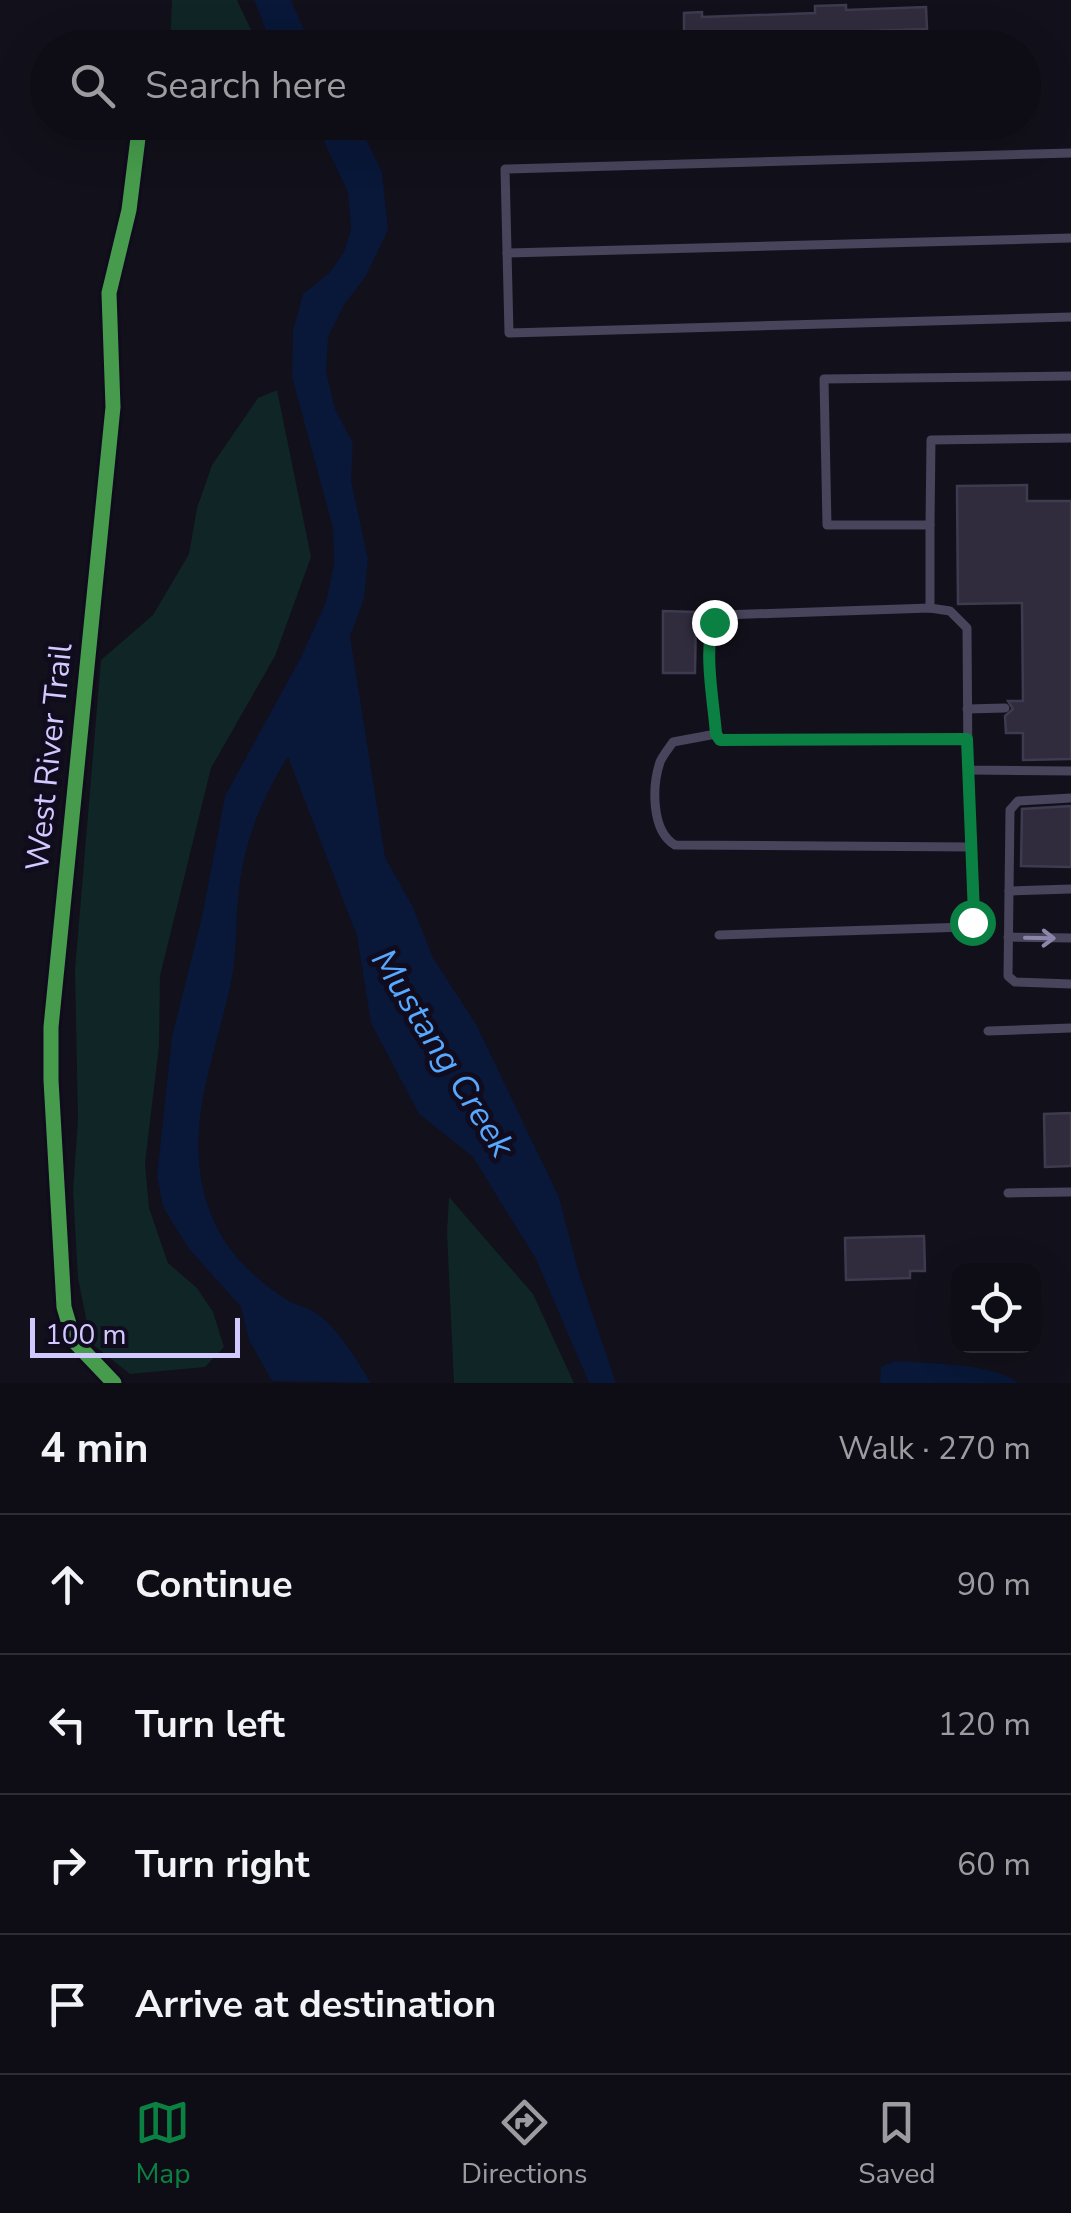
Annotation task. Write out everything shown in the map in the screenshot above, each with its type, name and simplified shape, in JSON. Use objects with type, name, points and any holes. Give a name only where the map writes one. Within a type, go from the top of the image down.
[{"type":"lane","points":[[1071,153],[504,169],[509,333],[1071,317]]},
{"type":"lane","points":[[507,253],[1071,238]]},
{"type":"lane","points":[[930,525],[827,526],[824,379],[1071,376]]},
{"type":"lane","points":[[930,608],[931,440],[1071,438]]},
{"type":"lane","points":[[719,934],[968,927],[974,914],[967,628],[962,620],[950,612],[930,608],[722,615],[710,631],[716,734],[720,740],[967,739]]},
{"type":"lane","points":[[967,709],[1005,708]]},
{"type":"lane","points":[[716,734],[673,742],[660,763],[655,802],[660,828],[674,845],[971,847]]},
{"type":"lane","points":[[968,770],[1071,771]]},
{"type":"lane","points":[[1071,798],[1013,804],[1008,937],[1010,980],[1071,984]]},
{"type":"lane","points":[[1009,892],[1071,889]]},
{"type":"lane","points":[[1008,937],[1071,938]]},
{"type":"lane","points":[[988,1031],[1071,1028]]},
{"type":"lane","points":[[1008,1193],[1071,1192]]},
{"type":"green space","points":[[172,0],[237,0],[251,30],[171,30]]},
{"type":"green space","points":[[277,390],[311,557],[275,656],[211,768],[160,976],[159,1046],[145,1163],[149,1208],[168,1263],[197,1288],[213,1312],[224,1347],[205,1367],[130,1374],[91,1343],[78,1278],[73,1191],[78,1120],[75,970],[101,660],[153,615],[189,554],[197,508],[212,465],[258,398]]},
{"type":"green space","points":[[449,1197],[533,1294],[574,1383],[454,1383]]},
{"type":"water","points":[[254,0],[291,0],[304,30],[266,30]]},
{"type":"water","name":"Mustang Creek","points":[[323,140],[366,140],[382,172],[388,230],[366,276],[344,305],[328,337],[326,371],[335,409],[353,443],[351,480],[368,559],[364,599],[350,636],[385,857],[413,907],[433,958],[476,1024],[559,1197],[579,1274],[616,1383],[589,1383],[536,1259],[473,1157],[419,1114],[371,1023],[357,936],[288,757],[261,807],[248,843],[238,900],[233,973],[201,1110],[200,1172],[207,1203],[234,1253],[277,1293],[328,1323],[371,1383],[272,1381],[249,1340],[241,1307],[189,1249],[163,1207],[157,1176],[172,1037],[202,917],[225,796],[301,657],[326,602],[334,564],[333,528],[292,377],[293,330],[303,294],[330,272],[344,252],[351,229],[348,192]]},
{"type":"water","points":[[895,1361],[976,1368],[1018,1383],[880,1383],[881,1367]]},
{"type":"building","points":[[846,5],[846,10],[926,7],[927,29],[684,30],[684,13],[702,12],[702,17],[815,13],[815,6]]},
{"type":"building","points":[[1027,485],[1027,501],[1071,501],[1071,759],[1023,760],[1023,733],[1006,733],[1005,716],[1013,709],[1008,701],[1023,701],[1022,603],[958,604],[957,486]]},
{"type":"building","points":[[663,611],[696,612],[695,673],[663,673]]},
{"type":"building","points":[[1071,806],[1071,867],[1021,866],[1022,809]]},
{"type":"building","points":[[1071,1113],[1071,1166],[1045,1167],[1044,1114]]},
{"type":"building","points":[[924,1236],[925,1271],[910,1271],[910,1278],[846,1280],[845,1238]]},
{"type":"cycle path","name":"West River Trail","points":[[114,1383],[74,1341],[64,1307],[51,1027],[113,407],[109,293],[129,210],[138,140]]},
{"type":"route","points":[[714,622],[710,631],[712,685],[716,734],[720,740],[967,739],[972,922]]}]
